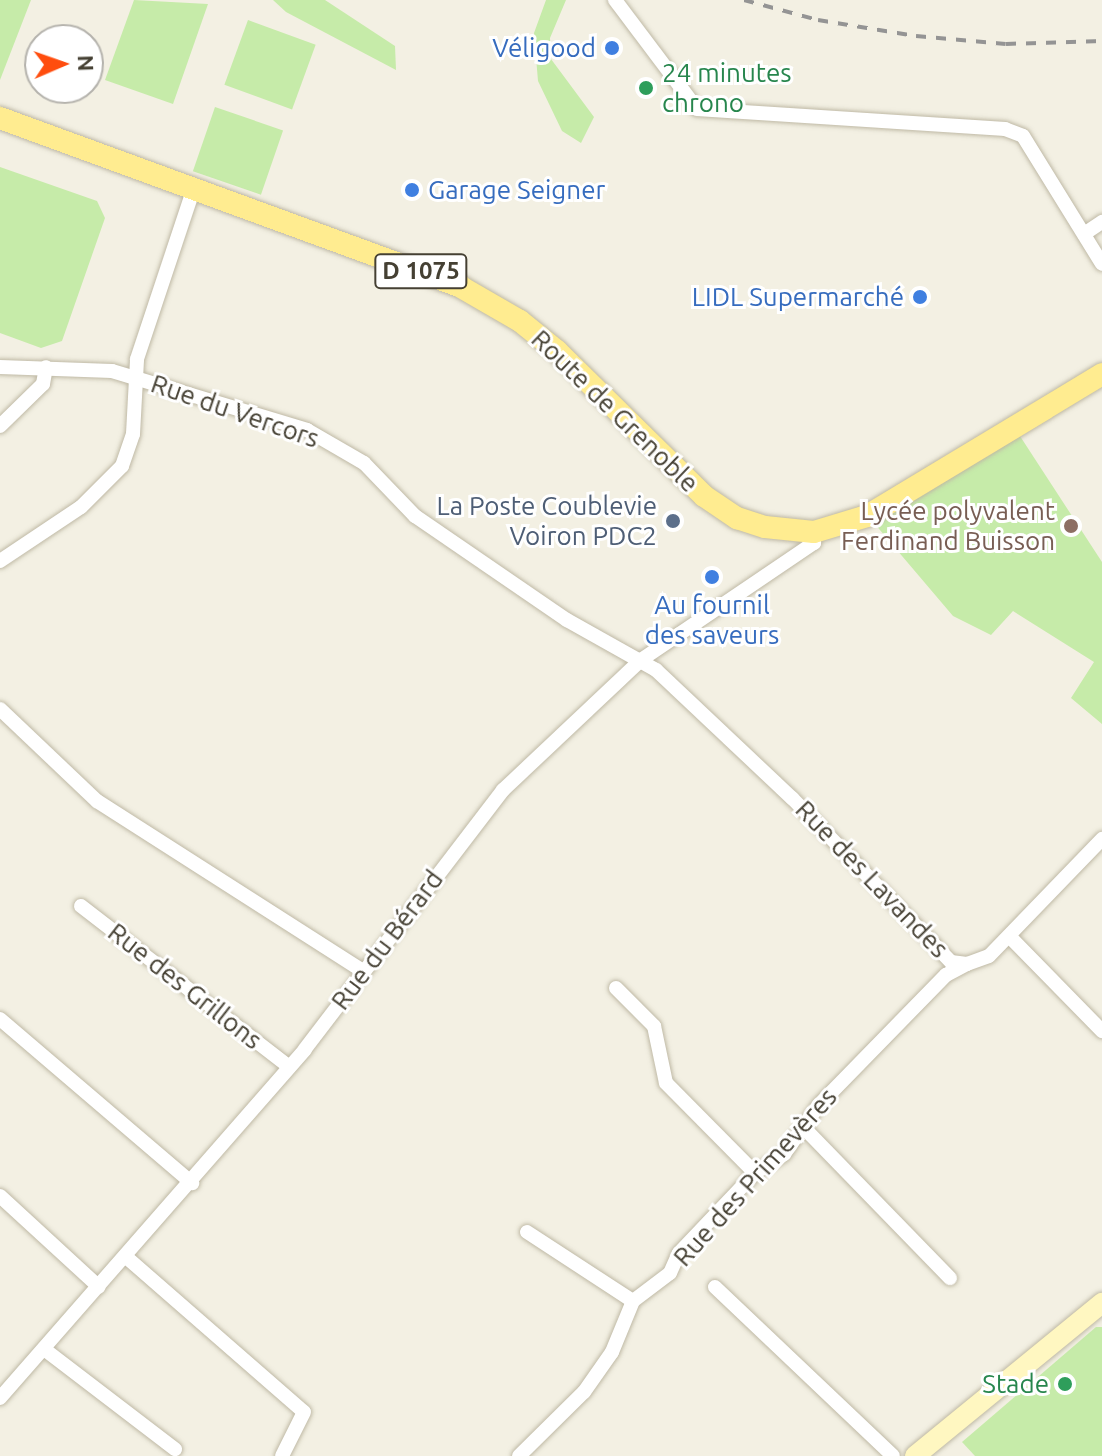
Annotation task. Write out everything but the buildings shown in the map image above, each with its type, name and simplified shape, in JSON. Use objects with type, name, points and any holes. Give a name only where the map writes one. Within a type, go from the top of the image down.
[{"type":"main road","name":"Route de Grenoble","points":[[0,118],[195,185],[461,287],[520,321],[557,351],[721,508],[765,527],[814,532],[867,516],[1102,374]]},
{"type":"street","points":[[615,0],[697,109],[1005,129],[1023,136],[1102,264]]},
{"type":"street","points":[[0,561],[81,507],[113,477],[133,434],[135,377],[195,185]]},
{"type":"street","points":[[1084,234],[1102,222]]},
{"type":"street","name":"Rue du Vercors","points":[[0,367],[46,367],[135,377],[307,430],[364,463],[415,516],[479,561],[567,620],[641,660]]},
{"type":"street","points":[[0,426],[43,384],[46,367]]},
{"type":"street","name":"Rue du Bérard","points":[[1,1392],[44,1349],[192,1183],[289,1067],[503,790],[641,660],[814,543],[814,532]]},
{"type":"street","name":"Rue des Lavandes","points":[[641,660],[718,725],[937,952],[951,962],[967,964],[989,956],[1102,839]]},
{"type":"street","points":[[0,709],[88,792],[114,811],[363,971]]},
{"type":"street","name":"Rue des Grillons","points":[[81,906],[289,1067]]},
{"type":"street","points":[[1010,937],[1102,1031]]},
{"type":"street","name":"Rue des Primevères","points":[[633,1301],[670,1273],[679,1253],[755,1173],[771,1165],[805,1129],[819,1105],[946,975],[967,964]]},
{"type":"street","points":[[616,988],[654,1026],[666,1083],[755,1173]]},
{"type":"street","points":[[0,1019],[192,1183]]},
{"type":"street","points":[[805,1129],[950,1278]]},
{"type":"street","points":[[0,1196],[99,1287]]},
{"type":"street","points":[[519,1456],[584,1392],[612,1352],[633,1301],[527,1232]]},
{"type":"street","points":[[125,1256],[304,1412],[282,1456]]},
{"type":"street","points":[[715,1287],[893,1456]]},
{"type":"street","points":[[915,1456],[1102,1303]]},
{"type":"street","points":[[44,1349],[175,1449]]},
{"type":"green space","points":[[0,0],[31,0],[0,80]]},
{"type":"green space","points":[[134,0],[208,4],[173,104],[105,80]]},
{"type":"green space","points":[[273,0],[325,0],[395,46],[396,70],[286,12]]},
{"type":"green space","points":[[546,0],[566,0],[550,38],[551,59],[594,117],[581,143],[562,131],[538,81],[534,33]]},
{"type":"green space","points":[[248,20],[316,45],[292,109],[224,85]]},
{"type":"green space","points":[[215,107],[283,130],[261,195],[193,171]]},
{"type":"green space","points":[[0,167],[97,201],[105,218],[62,341],[41,348],[0,333]]},
{"type":"green space","points":[[1018,433],[1102,562],[1102,724],[1071,698],[1094,662],[1013,611],[991,635],[953,616],[874,523]]},
{"type":"green space","name":"Stade","points":[[1096,1327],[1102,1327],[1102,1456],[975,1456],[962,1442]]},
{"type":"railway","points":[[744,0],[818,20],[916,36],[1006,44],[1102,41]]},
{"type":"place","name":"Véligood","points":[[612,48]]},
{"type":"place","name":"24 minutes chrono","points":[[646,88]]},
{"type":"place","name":"Garage Seigner","points":[[412,190]]},
{"type":"place","name":"LIDL Supermarché","points":[[920,297]]},
{"type":"place","name":"La Poste Coublevie Voiron PDC2","points":[[673,521]]},
{"type":"place","name":"Lycée polyvalent Ferdinand Buisson","points":[[1071,526]]},
{"type":"place","name":"Au fournil des saveurs","points":[[712,577]]},
{"type":"place","name":"Stade","points":[[1065,1384]]}]
